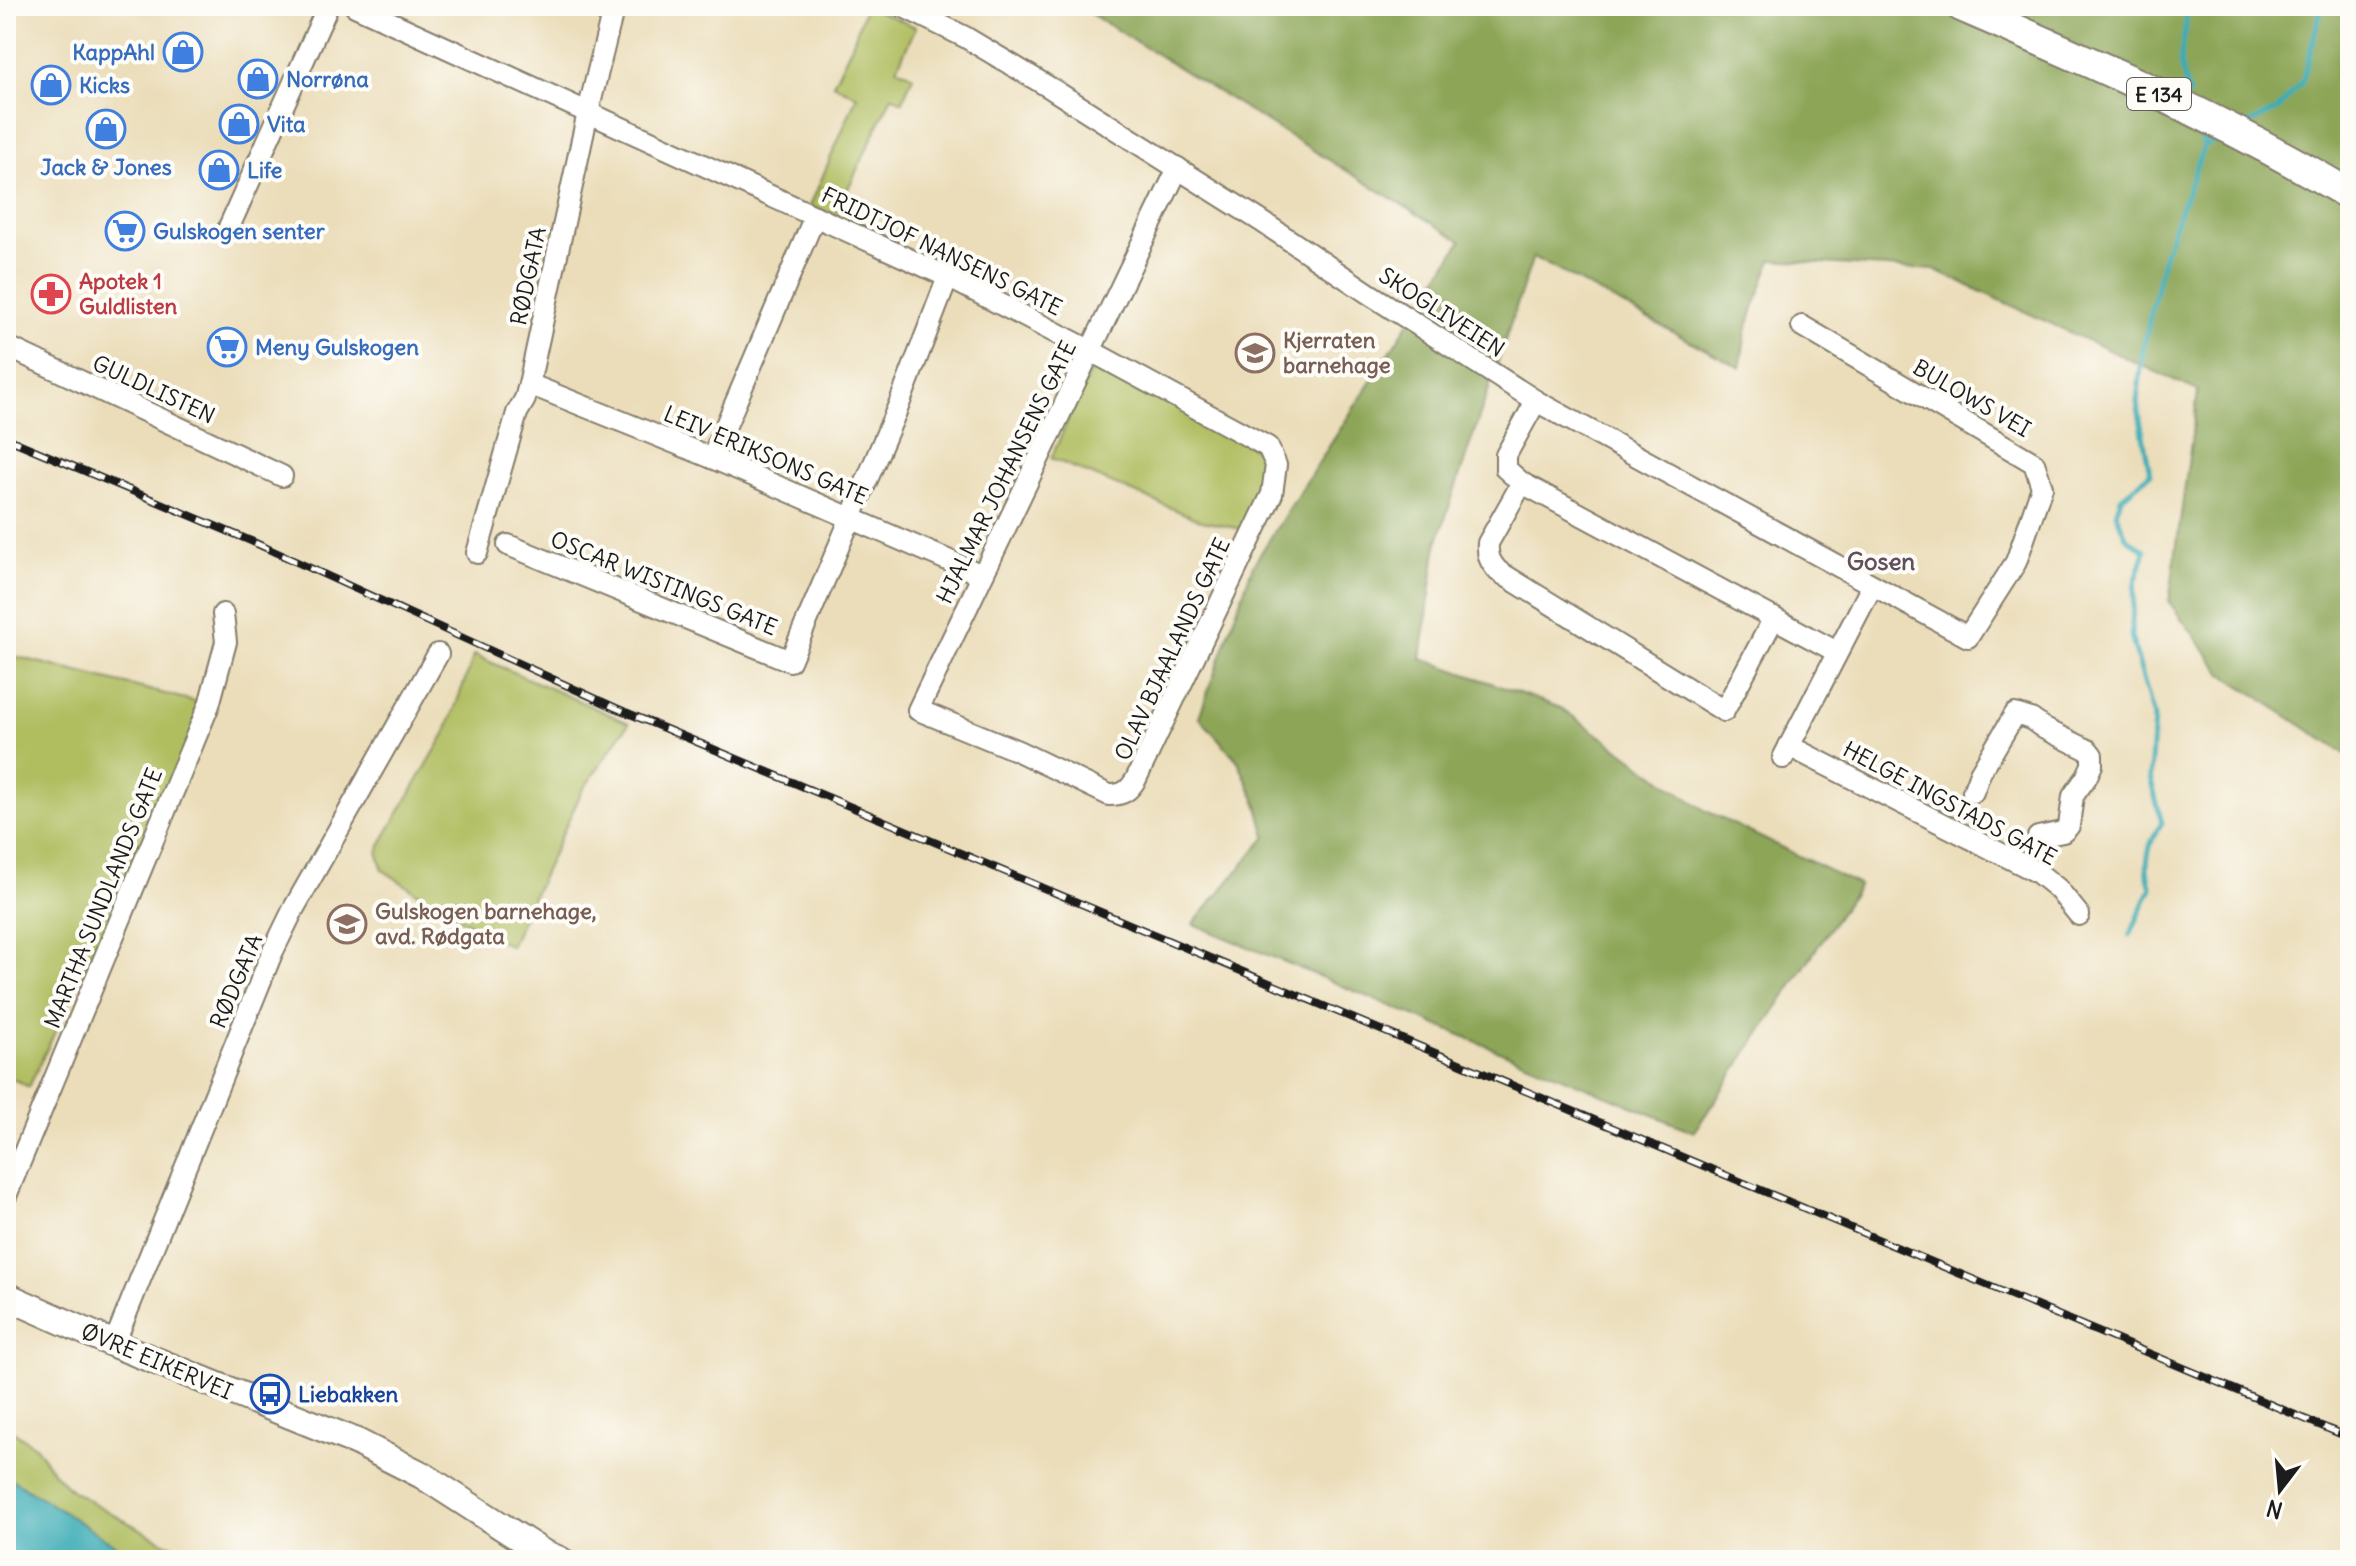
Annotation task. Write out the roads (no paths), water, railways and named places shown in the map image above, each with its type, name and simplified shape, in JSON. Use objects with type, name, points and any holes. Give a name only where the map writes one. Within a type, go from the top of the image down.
[{"type":"highway","name":"E 134","points":[[1961,6],[2191,109],[2350,195]]},
{"type":"highway","name":"E 134","points":[[1990,6],[2197,99],[2350,182]]},
{"type":"main road","name":"ØVRE EIKERVEI","points":[[6,1296],[114,1344],[357,1442],[422,1475],[543,1553],[560,1560]]},
{"type":"street","points":[[229,227],[328,6]]},
{"type":"street","name":"FRIDTJOF NANSENS GATE","points":[[355,6],[948,277],[1268,447]]},
{"type":"street","name":"RØDGATA","points":[[477,553],[517,413],[529,384],[614,6]]},
{"type":"street","name":"SKOGLIVEIEN","points":[[902,6],[965,37],[1178,168],[1536,401],[1968,637]]},
{"type":"street","name":"HJALMAR JOHANSENS GATE","points":[[918,710],[1178,168]]},
{"type":"street","points":[[712,458],[815,216]]},
{"type":"street","points":[[851,517],[948,277]]},
{"type":"street","name":"BULOWS VEI","points":[[1802,326],[2034,463],[2042,487],[2016,562],[1968,637]]},
{"type":"street","name":"GULDLISTEN","points":[[6,346],[282,476]]},
{"type":"street","name":"LEIV ERIKSONS GATE","points":[[529,384],[712,458],[982,575]]},
{"type":"street","points":[[1536,401],[1506,455],[1506,469],[1522,483],[1837,652],[1872,586]]},
{"type":"street","name":"OLAV BJAALANDS GATE","points":[[918,710],[1018,751],[1109,795],[1120,795],[1129,790],[1272,494],[1276,465],[1268,447]]},
{"type":"street","points":[[1522,483],[1488,543],[1487,552],[1498,571],[1724,711],[1774,618]]},
{"type":"street","name":"OSCAR WISTINGS GATE","points":[[508,545],[790,661],[851,517]]},
{"type":"street","name":"MARTHA SUNDLANDS GATE","points":[[6,1196],[209,705],[226,642],[223,614]]},
{"type":"street","name":"HELGE INGSTADS GATE","points":[[1837,652],[1786,752],[2037,872],[2058,889],[2079,915]]},
{"type":"street","name":"RØDGATA","points":[[114,1344],[272,953],[301,894],[438,654]]},
{"type":"street","name":"HELGE INGSTADS GATE","points":[[1973,792],[1980,773],[2015,714],[2031,719],[2088,750],[2092,755],[2092,765],[2073,796],[2069,826],[2056,835],[2038,837]]},
{"type":"water","points":[[6,1478],[13,1480],[139,1560],[6,1560]]},
{"type":"waterway","points":[[2188,6],[2180,63],[2189,95]]},
{"type":"waterway","points":[[2246,125],[2277,110],[2302,82],[2322,6]]},
{"type":"waterway","points":[[2197,124],[2204,146]]},
{"type":"waterway","points":[[2130,935],[2151,888],[2147,871],[2148,854],[2162,823],[2150,777],[2154,717],[2131,636],[2135,583],[2145,551],[2126,537],[2116,513],[2121,498],[2150,474],[2137,402],[2143,349],[2164,255],[2204,146],[2223,137]]},
{"type":"railway","points":[[6,438],[251,541],[616,708],[2350,1438]]},
{"type":"place","name":"KappAhl","points":[[183,52]]},
{"type":"place","name":"Norrøna","points":[[258,79]]},
{"type":"place","name":"Kicks","points":[[51,85]]},
{"type":"place","name":"Vita","points":[[239,124]]},
{"type":"place","name":"Jack & Jones","points":[[106,129]]},
{"type":"place","name":"Life","points":[[219,170]]},
{"type":"place","name":"Gulskogen senter","points":[[125,231]]},
{"type":"place","name":"Apotek 1 Guldlisten","points":[[51,294]]},
{"type":"place","name":"Meny Gulskogen","points":[[227,347]]},
{"type":"place","name":"Kjerraten barnehage","points":[[1255,353]]},
{"type":"place","name":"Gulskogen barnehage, avd. Rødgata","points":[[347,924]]},
{"type":"place","name":"Liebakken","points":[[270,1394]]},
{"type":"district","name":"Gosen","points":[[1881,561]]}]
